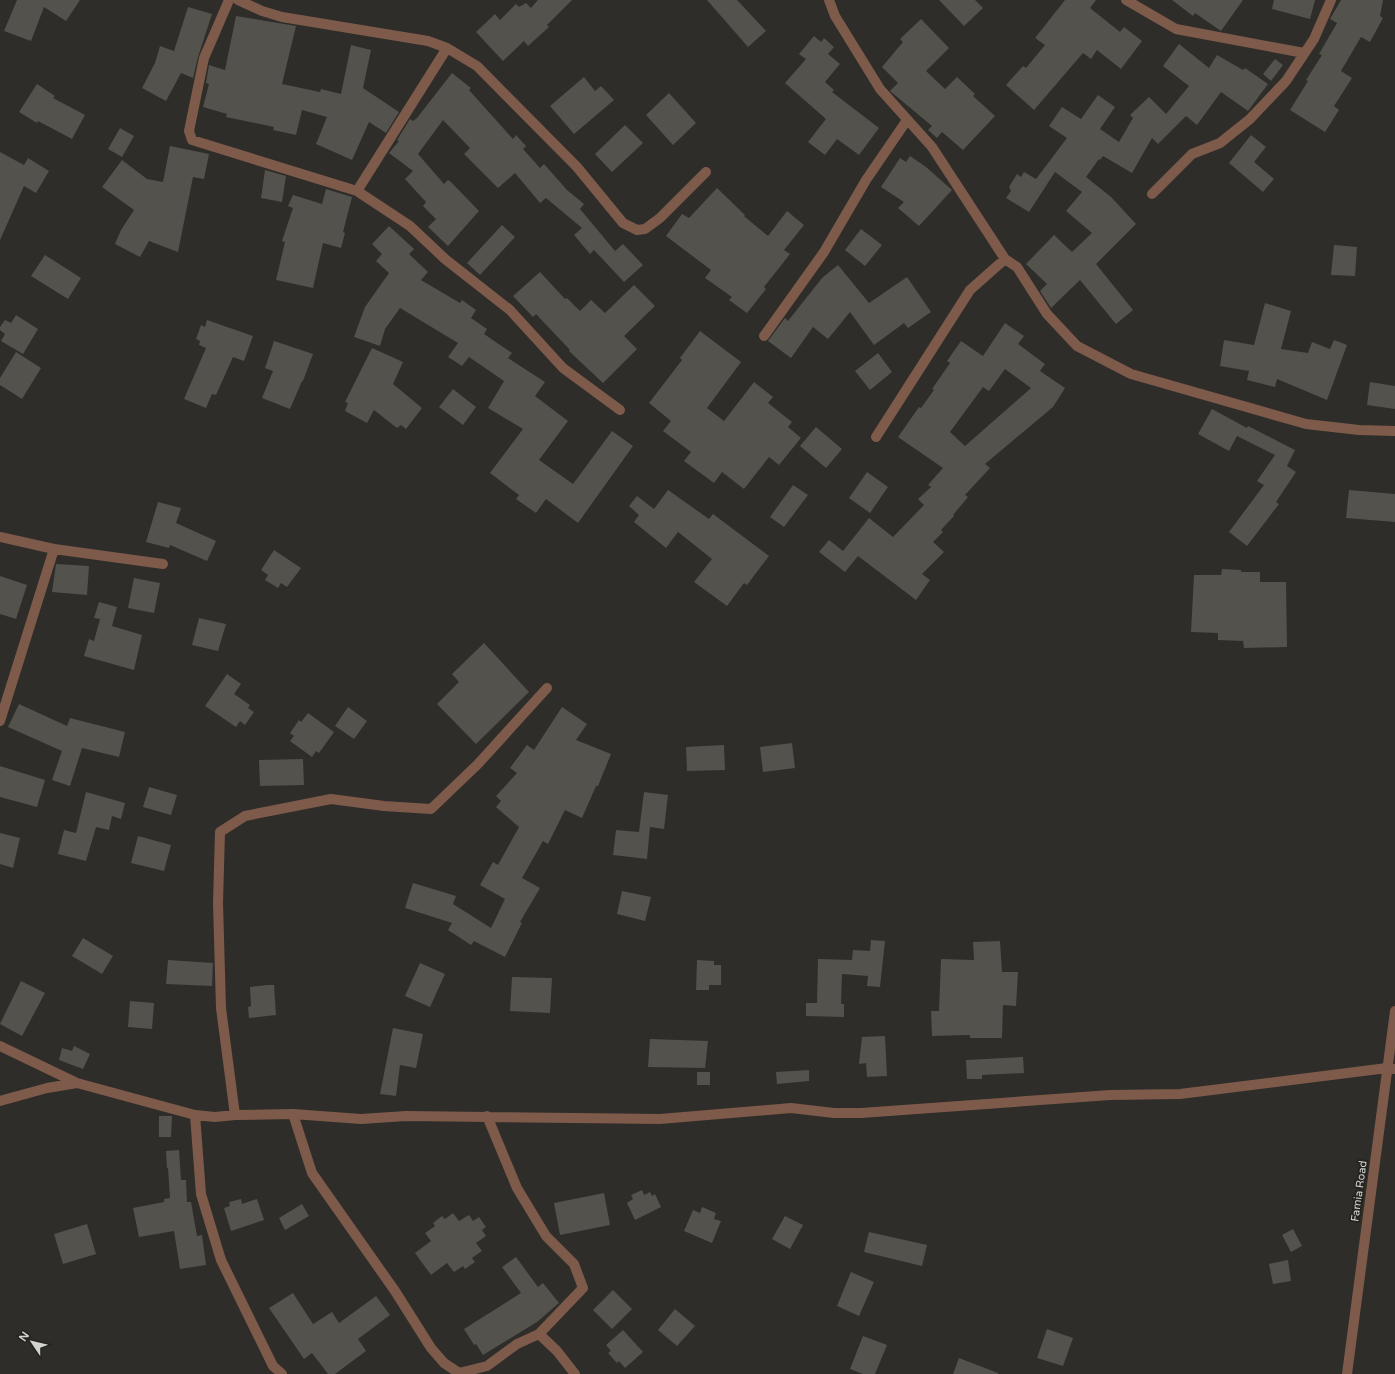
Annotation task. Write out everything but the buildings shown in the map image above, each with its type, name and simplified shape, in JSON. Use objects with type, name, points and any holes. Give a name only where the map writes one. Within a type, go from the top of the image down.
[{"type":"street","points":[[229,0],[204,58],[189,130],[192,140],[357,191],[410,226],[446,259],[510,310],[563,368],[620,410]]},
{"type":"street","points":[[238,0],[262,11],[282,17],[428,41],[447,48],[477,66],[577,167],[623,223],[637,230],[645,229],[660,218],[706,172]]},
{"type":"street","points":[[829,0],[835,16],[880,89],[932,147],[1005,259],[1017,267],[1048,314],[1077,346],[1131,374],[1306,424],[1359,430],[1395,431]]},
{"type":"street","points":[[1126,0],[1176,29],[1304,53]]},
{"type":"street","points":[[1152,194],[1192,154],[1220,143],[1250,119],[1286,81],[1314,39],[1331,0]]},
{"type":"street","points":[[357,191],[447,48]]},
{"type":"street","points":[[764,336],[824,252],[866,180],[907,120]]},
{"type":"street","points":[[876,437],[970,290],[1005,259]]},
{"type":"street","points":[[0,537],[54,549],[163,564]]},
{"type":"street","points":[[0,721],[54,549]]},
{"type":"street","points":[[235,1115],[221,1008],[218,903],[220,832],[245,816],[331,799],[384,806],[431,809],[477,765],[547,688]]},
{"type":"street","name":"Famia Road","points":[[1347,1374],[1391,1068],[1395,1011]]},
{"type":"street","points":[[0,1046],[76,1083],[195,1115],[215,1117],[235,1115],[293,1114],[361,1119],[406,1116],[488,1116],[660,1119],[791,1108],[834,1113],[868,1112],[1110,1095],[1180,1094],[1391,1068]]},
{"type":"street","points":[[0,1101],[47,1088],[76,1083]]},
{"type":"street","points":[[293,1114],[312,1173],[395,1291],[431,1348],[444,1363],[459,1373],[487,1366],[517,1344],[539,1334],[583,1288],[574,1264],[546,1236],[517,1188],[488,1116]]},
{"type":"street","points":[[195,1115],[201,1194],[221,1260],[273,1366],[282,1374]]},
{"type":"street","points":[[539,1334],[557,1351],[575,1374]]}]
